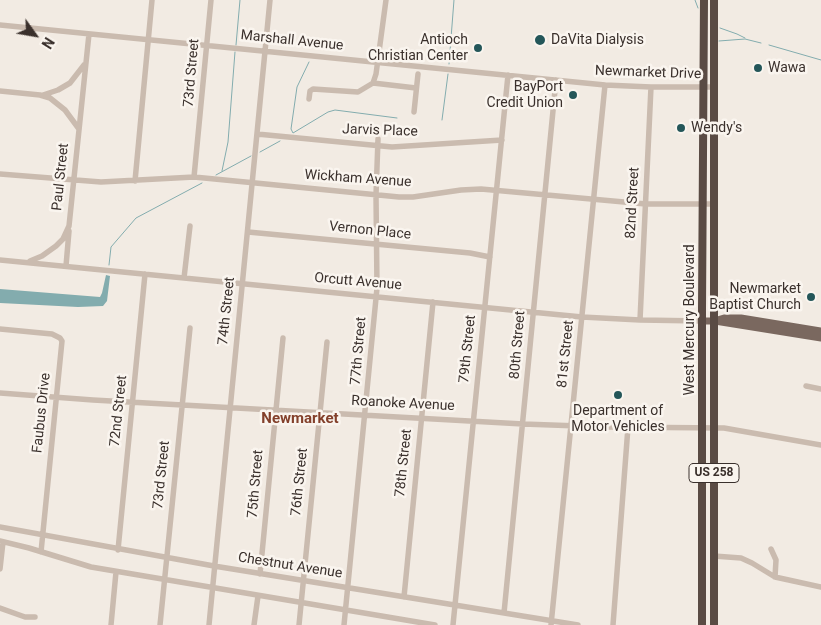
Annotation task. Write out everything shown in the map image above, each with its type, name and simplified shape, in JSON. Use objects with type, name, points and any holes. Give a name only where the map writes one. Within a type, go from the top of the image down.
[{"type":"highway","name":"West Mercury Boulevard","points":[[702,625],[704,0]]},
{"type":"highway","name":"West Mercury Boulevard","points":[[714,0],[714,625]]},
{"type":"highway","points":[[702,605],[707,625]]},
{"type":"main road","name":"Orcutt Avenue","points":[[702,321],[741,318],[821,332]]},
{"type":"main road","name":"Orcutt Avenue","points":[[714,320],[821,338]]},
{"type":"main road","points":[[782,331],[784,328],[794,330],[800,328]]},
{"type":"street","points":[[135,181],[152,0]]},
{"type":"street","name":"73rd Street","points":[[194,177],[211,0]]},
{"type":"street","name":"74th Street","points":[[209,625],[270,0]]},
{"type":"street","points":[[373,83],[386,0]]},
{"type":"street","name":"Marshall Avenue","points":[[0,26],[581,82]]},
{"type":"street","name":"Paul Street","points":[[66,266],[89,34]]},
{"type":"street","name":"Paul Street","points":[[40,95],[58,90],[70,83],[86,60]]},
{"type":"street","points":[[414,112],[418,74]]},
{"type":"street","name":"79th Street","points":[[453,625],[508,75]]},
{"type":"street","name":"80th Street","points":[[504,613],[556,80]]},
{"type":"street","name":"Newmarket Drive","points":[[581,82],[652,88],[714,87]]},
{"type":"street","points":[[309,99],[310,91],[313,89],[358,92],[373,83],[416,88]]},
{"type":"street","name":"81st Street","points":[[551,623],[605,85]]},
{"type":"street","name":"82nd Street","points":[[640,320],[652,88]]},
{"type":"street","points":[[0,91],[40,95]]},
{"type":"street","name":"Paul Street","points":[[40,95],[50,98],[62,106],[79,129]]},
{"type":"street","name":"Jarvis Place","points":[[257,134],[392,147],[502,140]]},
{"type":"street","name":"77th Street","points":[[344,625],[366,415],[376,296],[378,138]]},
{"type":"street","name":"Wickham Avenue","points":[[0,174],[101,182],[194,177],[414,197],[461,190],[497,190],[646,204],[714,204]]},
{"type":"street","name":"Paul Street","points":[[26,262],[37,259],[52,250],[63,239],[69,226]]},
{"type":"street","points":[[184,278],[190,226]]},
{"type":"street","name":"Vernon Place","points":[[248,232],[470,253],[490,257]]},
{"type":"street","name":"Orcutt Avenue","points":[[0,260],[582,317],[702,321]]},
{"type":"street","name":"72nd Street","points":[[118,550],[145,274]]},
{"type":"street","name":"78th Street","points":[[404,597],[433,302]]},
{"type":"street","name":"Faubus Drive","points":[[0,328],[52,334],[60,338],[62,342],[41,552]]},
{"type":"street","name":"73rd Street","points":[[160,625],[190,328]]},
{"type":"street","name":"75th Street","points":[[260,574],[283,338]]},
{"type":"street","name":"76th Street","points":[[299,625],[327,342]]},
{"type":"street","points":[[806,386],[821,389]]},
{"type":"street","name":"Roanoke Avenue","points":[[0,393],[523,424],[714,427],[821,445]]},
{"type":"street","points":[[612,625],[628,427]]},
{"type":"street","name":"Chestnut Avenue","points":[[0,527],[118,550],[504,613],[551,623],[578,625]]},
{"type":"street","points":[[0,570],[2,541],[77,564],[116,572],[346,610],[402,622],[435,625]]},
{"type":"street","points":[[771,549],[776,560],[775,577]]},
{"type":"street","points":[[714,556],[734,557],[745,560],[775,577],[821,587]]},
{"type":"street","points":[[111,625],[116,572]]},
{"type":"street","points":[[254,625],[258,596]]},
{"type":"street","points":[[0,608],[25,617],[35,617]]},
{"type":"water","points":[[106,275],[110,276],[107,301],[103,306],[78,307],[0,303],[0,289],[100,297]]},
{"type":"waterway","points":[[236,45],[240,0]]},
{"type":"waterway","points":[[449,64],[454,0]]},
{"type":"waterway","points":[[695,0],[698,8]]},
{"type":"waterway","points":[[720,28],[745,38]]},
{"type":"waterway","points":[[719,41],[745,39],[761,43]]},
{"type":"waterway","points":[[769,45],[821,60]]},
{"type":"waterway","points":[[222,171],[228,142],[235,52]]},
{"type":"waterway","points":[[309,62],[297,87],[291,129],[293,133],[328,112],[335,110],[397,118]]},
{"type":"waterway","points":[[442,120],[448,74]]},
{"type":"waterway","points":[[260,152],[280,141]]},
{"type":"waterway","points":[[216,175],[251,156]]},
{"type":"waterway","points":[[109,265],[111,247],[136,218],[202,183]]},
{"type":"place","name":"DaVita Dialysis","points":[[540,40]]},
{"type":"place","name":"Antioch Christian Center","points":[[478,48]]},
{"type":"place","name":"Wawa","points":[[758,68]]},
{"type":"place","name":"BayPort Credit Union","points":[[573,95]]},
{"type":"place","name":"Wendy's","points":[[681,128]]},
{"type":"place","name":"Newmarket Baptist Church","points":[[811,297]]},
{"type":"place","name":"Department of Motor Vehicles","points":[[618,395]]},
{"type":"district","name":"Newmarket","points":[[300,419]]}]
